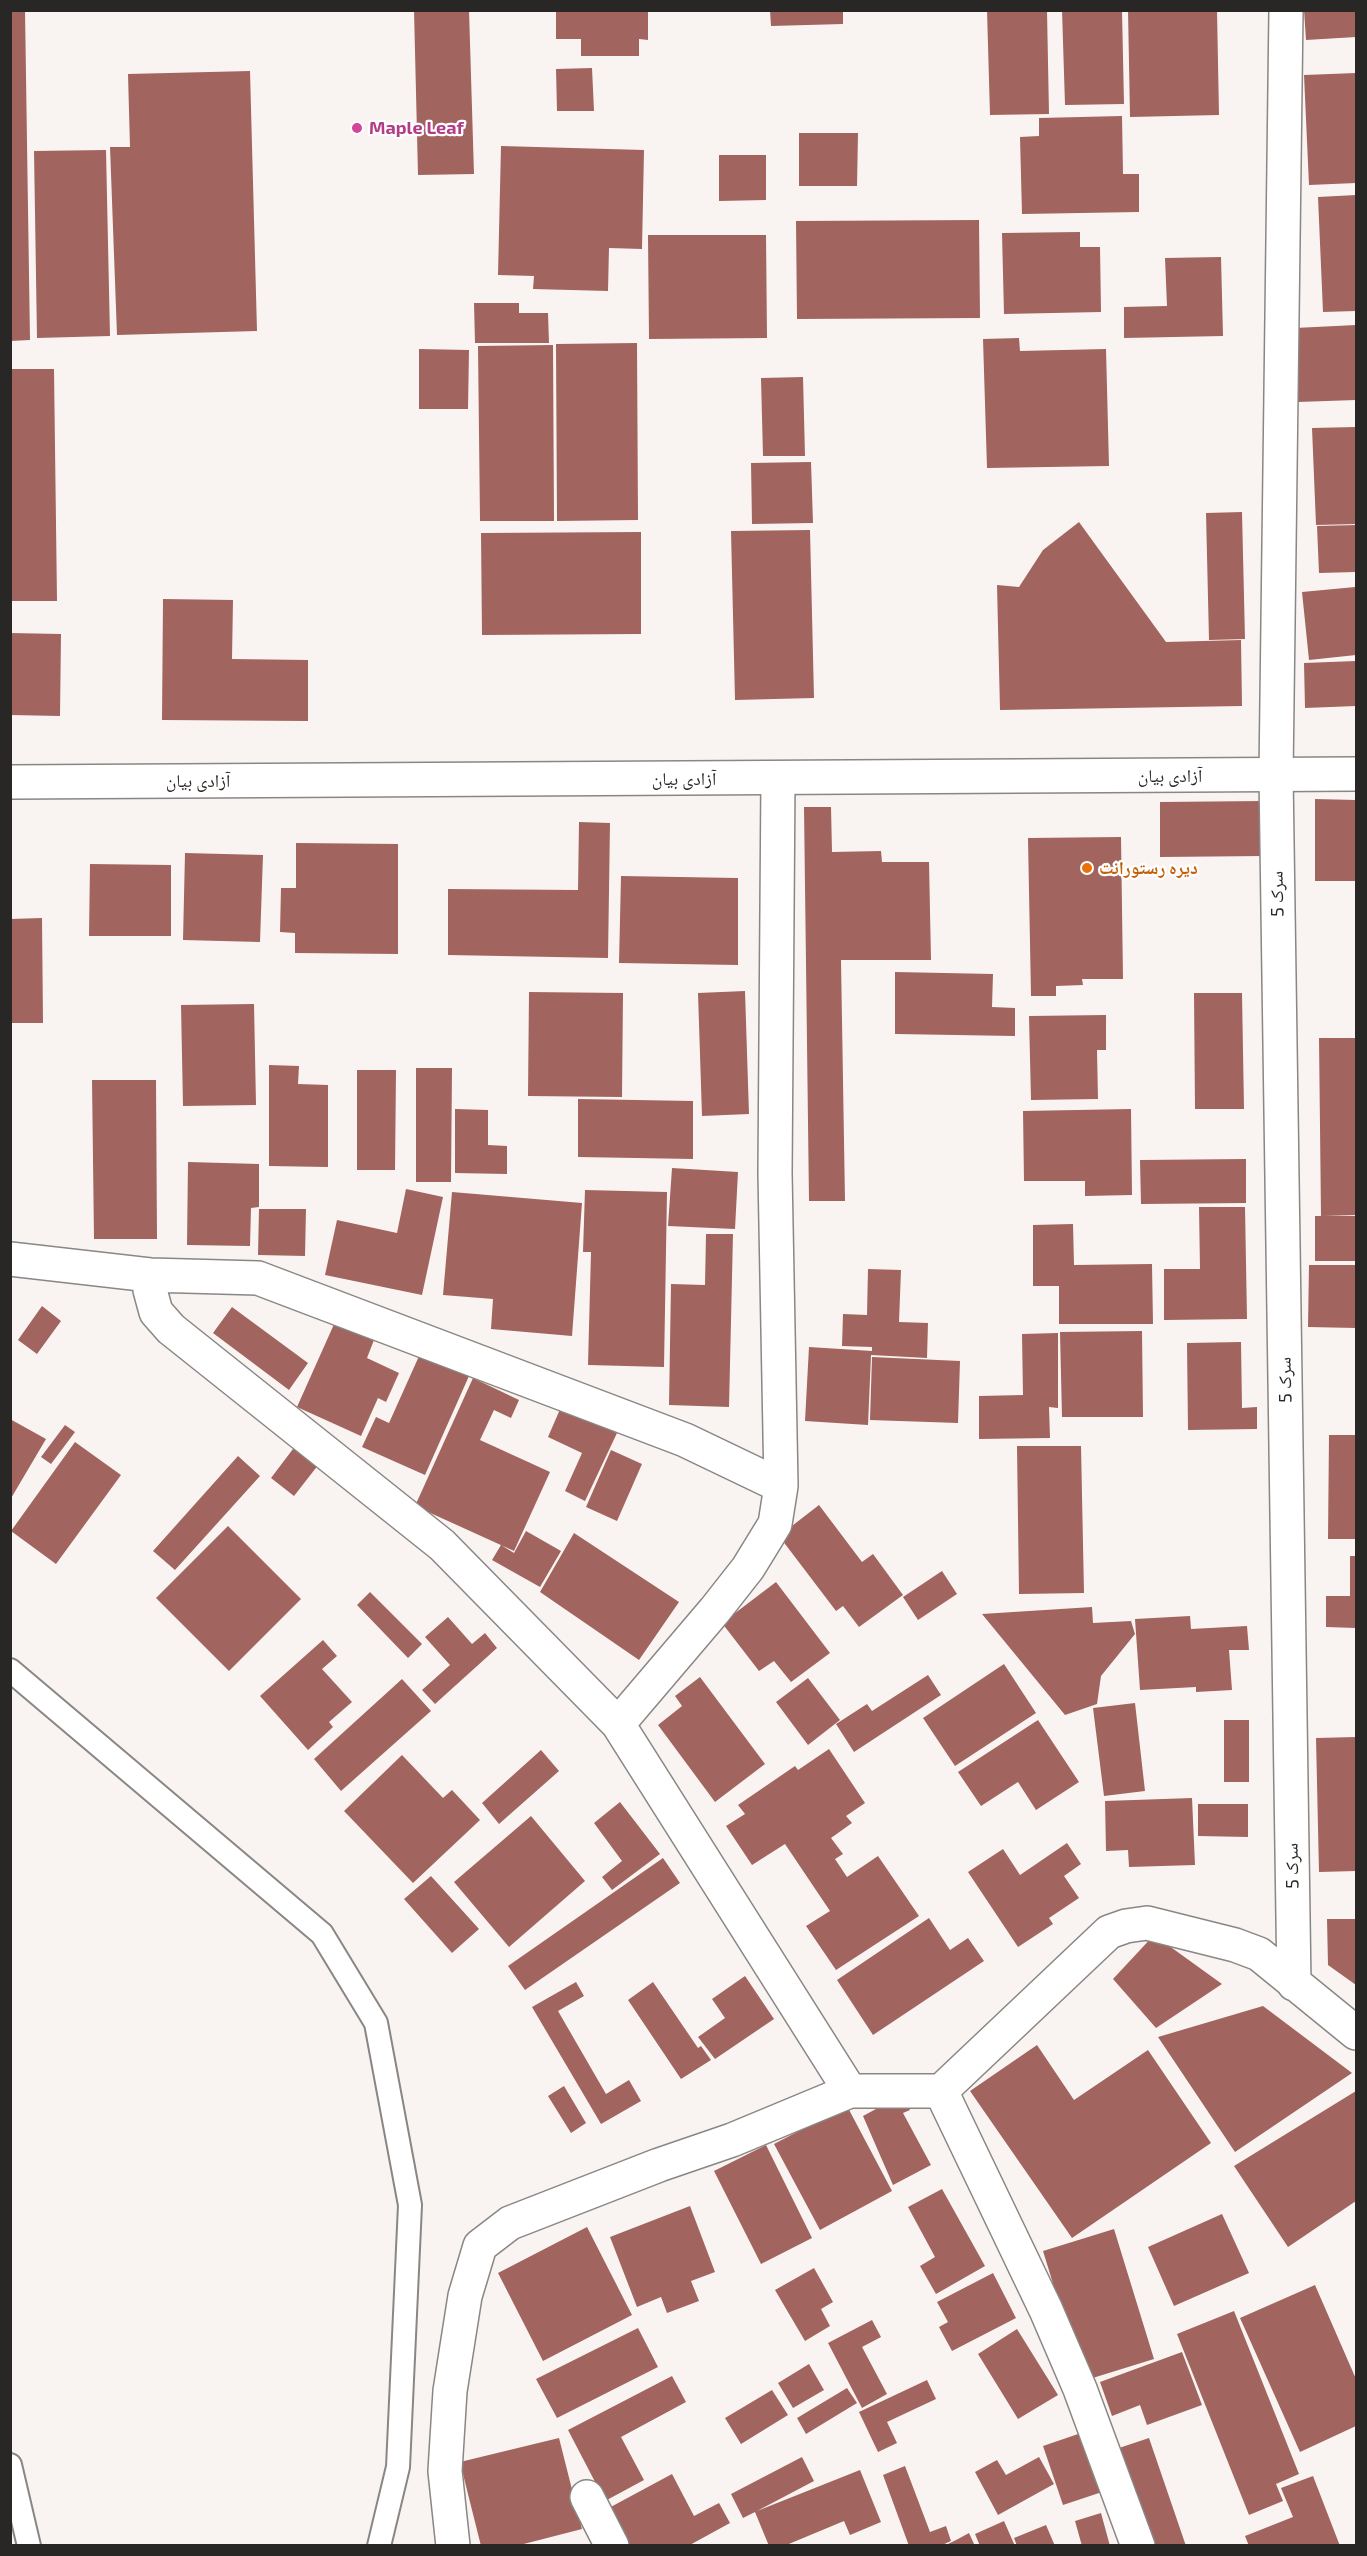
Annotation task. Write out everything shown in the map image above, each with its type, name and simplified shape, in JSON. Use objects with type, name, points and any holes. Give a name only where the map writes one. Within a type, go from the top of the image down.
[{"type":"street","name":"سرک 5","points":[[1286,10],[1276,776],[1294,1984]]},
{"type":"street","name":"آزادی بیان","points":[[10,782],[1356,774]]},
{"type":"street","points":[[618,1724],[748,1568],[776,1524],[781,1486],[775,1173],[778,778]]},
{"type":"street","points":[[10,1259],[150,1275],[258,1278],[686,1440],[781,1486]]},
{"type":"street","points":[[150,1275],[150,1290],[156,1312],[171,1329],[442,1545],[618,1724],[850,2091]]},
{"type":"street","points":[[453,2546],[445,2471],[450,2391],[465,2296],[480,2246],[510,2223],[659,2165],[732,2140],[850,2091],[941,2091],[1108,1932],[1126,1926],[1147,1923],[1235,1945],[1258,1954],[1356,2033]]},
{"type":"street","points":[[941,2091],[1050,2320],[1080,2389],[1138,2546]]},
{"type":"street","points":[[587,2498],[612,2546]]},
{"type":"lane","points":[[10,1670],[322,1934],[376,2023],[410,2205],[398,2467],[379,2546]]},
{"type":"lane","points":[[10,2465],[29,2546]]},
{"type":"building","points":[[10,10],[25,10],[30,340],[10,341]]},
{"type":"building","points":[[414,10],[469,10],[474,174],[418,175]]},
{"type":"building","points":[[556,10],[648,10],[648,40],[639,39],[639,56],[581,56],[581,39],[556,39]]},
{"type":"building","points":[[770,10],[843,10],[843,24],[771,26]]},
{"type":"building","points":[[987,10],[1047,10],[1049,114],[990,115]]},
{"type":"building","points":[[1062,10],[1122,10],[1124,104],[1065,105]]},
{"type":"building","points":[[1128,10],[1217,10],[1219,115],[1130,117]]},
{"type":"building","points":[[1304,10],[1356,10],[1356,37],[1306,40]]},
{"type":"building","points":[[592,68],[594,111],[557,111],[556,69]]},
{"type":"building","points":[[250,71],[257,331],[117,335],[110,147],[130,147],[128,74]]},
{"type":"building","points":[[1356,73],[1356,183],[1309,185],[1304,75]]},
{"type":"building","points":[[1122,116],[1123,174],[1139,174],[1139,212],[1022,214],[1020,137],[1039,136],[1039,118]]},
{"type":"building","points":[[799,133],[858,133],[857,186],[799,186]]},
{"type":"building","points":[[501,146],[644,150],[642,249],[609,248],[608,291],[533,289],[534,276],[498,275]]},
{"type":"building","points":[[106,150],[110,336],[37,338],[34,151]]},
{"type":"building","points":[[719,155],[766,155],[766,200],[719,201]]},
{"type":"building","points":[[1356,195],[1356,311],[1323,312],[1318,197]]},
{"type":"building","points":[[979,220],[980,318],[797,319],[796,221]]},
{"type":"building","points":[[1080,232],[1080,247],[1100,247],[1101,312],[1004,314],[1002,233]]},
{"type":"building","points":[[648,235],[766,235],[767,338],[649,339]]},
{"type":"building","points":[[1221,257],[1223,336],[1124,338],[1124,307],[1167,306],[1165,258]]},
{"type":"building","points":[[474,303],[519,303],[519,313],[548,313],[549,343],[475,343]]},
{"type":"building","points":[[1356,325],[1356,400],[1297,402],[1295,328]]},
{"type":"building","points":[[1019,338],[1020,351],[1106,349],[1109,466],[987,468],[983,339]]},
{"type":"building","points":[[637,343],[638,520],[557,521],[556,344]]},
{"type":"building","points":[[553,345],[554,521],[480,521],[478,346]]},
{"type":"building","points":[[419,349],[469,350],[468,409],[419,409]]},
{"type":"building","points":[[10,369],[54,369],[57,601],[10,601]]},
{"type":"building","points":[[803,377],[805,456],[763,456],[761,378]]},
{"type":"building","points":[[1356,427],[1356,524],[1316,525],[1312,428]]},
{"type":"building","points":[[811,462],[813,523],[752,524],[751,463]]},
{"type":"building","points":[[1242,512],[1245,639],[1209,640],[1206,513]]},
{"type":"building","points":[[1079,522],[1166,642],[1241,640],[1242,706],[1000,710],[997,585],[1019,587],[1043,550]]},
{"type":"building","points":[[1356,525],[1356,572],[1319,573],[1317,526]]},
{"type":"building","points":[[810,530],[814,698],[735,700],[731,531]]},
{"type":"building","points":[[641,532],[641,634],[482,635],[481,533]]},
{"type":"building","points":[[1355,587],[1356,655],[1309,660],[1302,592]]},
{"type":"building","points":[[163,599],[233,600],[232,659],[308,660],[308,721],[162,720]]},
{"type":"building","points":[[10,633],[61,634],[60,716],[10,715]]},
{"type":"building","points":[[1356,661],[1356,706],[1305,708],[1304,663]]},
{"type":"building","points":[[1315,799],[1356,800],[1356,881],[1315,881]]},
{"type":"building","points":[[1263,801],[1264,856],[1160,857],[1160,802]]},
{"type":"building","points":[[804,807],[831,807],[832,852],[881,851],[882,862],[929,862],[931,960],[841,960],[845,1201],[809,1201]]},
{"type":"building","points":[[579,822],[610,823],[608,958],[448,955],[448,889],[578,890]]},
{"type":"building","points":[[1121,837],[1123,979],[1082,979],[1083,985],[1056,986],[1056,996],[1031,996],[1028,838]]},
{"type":"building","points":[[296,843],[398,844],[398,954],[295,953],[295,933],[280,932],[281,888],[296,888]]},
{"type":"building","points":[[185,853],[263,855],[260,942],[183,940]]},
{"type":"building","points":[[90,864],[171,865],[171,936],[89,936]]},
{"type":"building","points":[[621,876],[738,878],[738,965],[619,963]]},
{"type":"building","points":[[42,918],[43,1023],[10,1023],[10,919]]},
{"type":"building","points":[[895,972],[993,974],[992,1007],[1015,1008],[1015,1036],[895,1034]]},
{"type":"building","points":[[745,991],[749,1114],[702,1116],[698,993]]},
{"type":"building","points":[[529,992],[623,993],[622,1097],[528,1096]]},
{"type":"building","points":[[1194,993],[1242,993],[1244,1109],[1195,1109]]},
{"type":"building","points":[[254,1004],[256,1105],[183,1106],[181,1005]]},
{"type":"building","points":[[1106,1015],[1106,1050],[1097,1050],[1098,1099],[1031,1100],[1029,1016]]},
{"type":"building","points":[[1319,1038],[1356,1038],[1356,1215],[1324,1216],[1356,1216],[1356,1261],[1315,1261],[1315,1216],[1321,1216]]},
{"type":"building","points":[[269,1065],[299,1066],[298,1084],[328,1085],[328,1167],[269,1166]]},
{"type":"building","points":[[416,1068],[452,1068],[451,1182],[416,1182]]},
{"type":"building","points":[[357,1070],[396,1070],[395,1170],[357,1170]]},
{"type":"building","points":[[92,1080],[156,1080],[157,1239],[94,1239]]},
{"type":"building","points":[[578,1099],[693,1101],[693,1159],[578,1157]]},
{"type":"building","points":[[455,1109],[488,1110],[488,1145],[507,1146],[507,1174],[455,1173]]},
{"type":"building","points":[[1131,1109],[1132,1195],[1085,1196],[1085,1181],[1024,1181],[1023,1111]]},
{"type":"building","points":[[1246,1159],[1246,1203],[1141,1204],[1140,1160]]},
{"type":"building","points":[[188,1162],[259,1164],[259,1207],[251,1208],[250,1246],[187,1245]]},
{"type":"building","points":[[672,1168],[738,1172],[735,1229],[668,1226]]},
{"type":"building","points":[[406,1189],[443,1197],[422,1295],[325,1275],[337,1220],[397,1233]]},
{"type":"building","points":[[585,1190],[667,1192],[664,1367],[588,1365],[591,1252],[583,1252]]},
{"type":"building","points":[[452,1192],[582,1203],[572,1336],[491,1329],[493,1299],[443,1295]]},
{"type":"building","points":[[1199,1207],[1245,1207],[1247,1319],[1164,1320],[1164,1269],[1200,1269]]},
{"type":"building","points":[[259,1209],[306,1209],[305,1256],[258,1255]]},
{"type":"building","points":[[1073,1224],[1074,1265],[1152,1264],[1153,1324],[1059,1324],[1059,1286],[1033,1286],[1033,1225]]},
{"type":"building","points":[[706,1234],[733,1234],[729,1407],[669,1405],[671,1284],[705,1285]]},
{"type":"building","points":[[1309,1265],[1356,1265],[1356,1328],[1308,1327]]},
{"type":"building","points":[[868,1269],[901,1270],[899,1322],[928,1323],[927,1358],[871,1355],[868,1425],[805,1421],[809,1347],[872,1351],[872,1347],[842,1346],[843,1314],[867,1315]]},
{"type":"building","points":[[42,1306],[61,1321],[37,1354],[18,1340]]},
{"type":"building","points":[[232,1307],[308,1363],[289,1390],[213,1333]]},
{"type":"building","points":[[335,1322],[374,1340],[367,1358],[399,1373],[386,1402],[378,1398],[361,1436],[297,1407]]},
{"type":"building","points":[[1142,1331],[1143,1417],[1062,1417],[1060,1332]]},
{"type":"building","points":[[1058,1333],[1058,1408],[1049,1407],[1050,1438],[979,1439],[979,1396],[1023,1395],[1022,1334]]},
{"type":"building","points":[[1241,1342],[1242,1408],[1257,1407],[1257,1429],[1188,1430],[1187,1343]]},
{"type":"building","points":[[424,1345],[473,1367],[425,1475],[362,1447],[376,1417],[389,1423]]},
{"type":"building","points":[[872,1357],[960,1361],[958,1423],[870,1420]]},
{"type":"building","points":[[473,1378],[519,1400],[511,1418],[494,1410],[480,1440],[550,1472],[514,1551],[415,1506]]},
{"type":"building","points":[[561,1407],[617,1433],[585,1501],[565,1491],[582,1453],[548,1437]]},
{"type":"building","points":[[10,1419],[46,1439],[10,1500]]},
{"type":"building","points":[[65,1425],[75,1432],[51,1464],[41,1457]]},
{"type":"building","points":[[1329,1435],[1356,1435],[1356,1539],[1328,1539]]},
{"type":"building","points":[[75,1442],[121,1475],[56,1564],[11,1531]]},
{"type":"building","points":[[296,1445],[319,1464],[294,1496],[271,1478]]},
{"type":"building","points":[[1017,1446],[1081,1446],[1084,1593],[1019,1594]]},
{"type":"building","points":[[611,1450],[642,1464],[617,1521],[586,1507]]},
{"type":"building","points":[[238,1456],[260,1476],[175,1570],[153,1551]]},
{"type":"building","points":[[819,1505],[862,1562],[873,1554],[903,1595],[859,1627],[843,1606],[836,1611],[779,1536]]},
{"type":"building","points":[[228,1526],[301,1599],[229,1671],[156,1598]]},
{"type":"building","points":[[526,1531],[561,1551],[540,1587],[492,1560],[501,1545],[514,1553]]},
{"type":"building","points":[[574,1533],[679,1602],[639,1660],[540,1592]]},
{"type":"building","points":[[1350,1556],[1356,1556],[1356,1628],[1326,1627],[1326,1596],[1350,1596]]},
{"type":"building","points":[[942,1571],[957,1594],[918,1620],[903,1597]]},
{"type":"building","points":[[776,1582],[830,1653],[791,1682],[774,1661],[759,1671],[722,1623]]},
{"type":"building","points":[[370,1592],[422,1644],[408,1658],[357,1605]]},
{"type":"building","points":[[1092,1607],[1093,1623],[1131,1621],[1135,1634],[1101,1676],[1097,1704],[1065,1715],[982,1614]]},
{"type":"building","points":[[1190,1616],[1191,1629],[1247,1626],[1249,1650],[1229,1650],[1232,1690],[1196,1692],[1196,1687],[1140,1690],[1135,1619]]},
{"type":"building","points":[[448,1617],[472,1644],[485,1633],[497,1648],[435,1704],[422,1690],[450,1665],[425,1637]]},
{"type":"building","points":[[323,1640],[337,1656],[322,1669],[352,1702],[329,1722],[333,1727],[308,1750],[260,1696]]},
{"type":"building","points":[[1004,1664],[1036,1713],[955,1766],[923,1718]]},
{"type":"building","points":[[928,1675],[941,1695],[854,1752],[836,1724],[867,1704],[872,1711]]},
{"type":"building","points":[[700,1677],[765,1764],[715,1802],[658,1725],[682,1706],[675,1696]]},
{"type":"building","points":[[808,1678],[840,1720],[808,1745],[776,1702]]},
{"type":"building","points":[[402,1679],[431,1711],[341,1791],[314,1759]]},
{"type":"building","points":[[1135,1703],[1145,1791],[1104,1796],[1093,1708]]},
{"type":"building","points":[[1038,1720],[1079,1782],[1036,1810],[1018,1782],[981,1806],[958,1772]]},
{"type":"building","points":[[1224,1720],[1249,1720],[1249,1782],[1224,1782]]},
{"type":"building","points":[[1356,1737],[1356,1871],[1319,1872],[1316,1738]]},
{"type":"building","points":[[829,1749],[865,1803],[846,1816],[852,1823],[831,1838],[843,1854],[835,1859],[847,1877],[878,1856],[919,1916],[836,1970],[806,1926],[830,1911],[785,1844],[752,1865],[726,1826],[745,1814],[738,1805],[795,1766],[798,1770]]},
{"type":"building","points":[[541,1750],[559,1771],[499,1824],[482,1803]]},
{"type":"building","points":[[402,1755],[443,1798],[452,1790],[480,1820],[413,1883],[344,1811]]},
{"type":"building","points":[[1192,1798],[1195,1865],[1129,1867],[1128,1850],[1106,1851],[1105,1801]]},
{"type":"building","points":[[620,1802],[660,1854],[612,1890],[602,1877],[622,1861],[594,1823]]},
{"type":"building","points":[[1198,1804],[1248,1804],[1248,1837],[1198,1836]]},
{"type":"building","points":[[531,1816],[585,1881],[509,1947],[454,1882]]},
{"type":"building","points":[[1067,1843],[1081,1864],[1064,1876],[1079,1898],[1049,1918],[1053,1924],[1018,1947],[968,1872],[1003,1849],[1020,1875]]},
{"type":"building","points":[[663,1858],[680,1883],[525,1990],[508,1966]]},
{"type":"building","points":[[431,1876],[479,1929],[452,1953],[404,1899]]},
{"type":"building","points":[[929,1918],[950,1950],[968,1938],[984,1961],[873,2035],[837,1980]]},
{"type":"building","points":[[1327,1919],[1356,1919],[1356,1985],[1328,1965]]},
{"type":"building","points":[[1154,1935],[1222,1984],[1156,2028],[1113,1979]]},
{"type":"building","points":[[745,1976],[774,2019],[715,2059],[698,2037],[725,2018],[712,1999]]},
{"type":"building","points":[[576,1982],[584,1996],[558,2011],[606,2094],[629,2080],[641,2101],[601,2124],[532,2007]]},
{"type":"building","points":[[653,1982],[698,2048],[701,2046],[711,2060],[681,2079],[628,2000]]},
{"type":"building","points":[[1263,2006],[1352,2073],[1235,2152],[1158,2037]]},
{"type":"building","points":[[1037,2045],[1074,2100],[1148,2050],[1211,2143],[1072,2238],[970,2091]]},
{"type":"building","points":[[564,2086],[586,2123],[571,2133],[548,2096]]},
{"type":"building","points":[[1356,2091],[1356,2201],[1288,2247],[1234,2166]]},
{"type":"building","points":[[902,2095],[910,2110],[903,2113],[931,2165],[893,2185],[863,2116]]},
{"type":"building","points":[[847,2106],[892,2191],[820,2230],[774,2144]]},
{"type":"building","points":[[766,2145],[812,2238],[761,2264],[714,2171]]},
{"type":"building","points":[[942,2189],[985,2266],[936,2294],[920,2266],[935,2257],[908,2207]]},
{"type":"building","points":[[690,2206],[715,2272],[691,2281],[699,2301],[667,2313],[661,2297],[637,2307],[610,2237]]},
{"type":"building","points":[[1222,2214],[1249,2273],[1174,2306],[1148,2247]]},
{"type":"building","points":[[587,2227],[632,2315],[543,2361],[498,2273]]},
{"type":"building","points":[[1114,2229],[1154,2359],[1083,2381],[1043,2251]]},
{"type":"building","points":[[814,2268],[833,2302],[821,2309],[830,2326],[805,2341],[775,2290]]},
{"type":"building","points":[[993,2273],[1016,2318],[952,2351],[939,2327],[948,2322],[937,2302]]},
{"type":"building","points":[[1315,2285],[1356,2379],[1356,2426],[1300,2452],[1240,2318]]},
{"type":"building","points":[[1234,2311],[1299,2474],[1276,2484],[1283,2501],[1249,2515],[1177,2334]]},
{"type":"building","points":[[872,2320],[881,2337],[862,2347],[887,2394],[862,2408],[828,2343]]},
{"type":"building","points":[[638,2328],[658,2367],[557,2418],[536,2379]]},
{"type":"building","points":[[1017,2329],[1058,2395],[1018,2419],[978,2354]]},
{"type":"building","points":[[1182,2352],[1202,2405],[1147,2425],[1140,2405],[1112,2416],[1100,2382]]},
{"type":"building","points":[[809,2364],[824,2390],[793,2408],[778,2383]]},
{"type":"building","points":[[672,2376],[686,2402],[621,2437],[644,2480],[605,2501],[568,2430]]},
{"type":"building","points":[[927,2380],[936,2399],[887,2422],[897,2443],[878,2452],[859,2412]]},
{"type":"building","points":[[847,2388],[857,2403],[806,2434],[797,2418]]},
{"type":"building","points":[[772,2390],[788,2415],[741,2444],[725,2418]]},
{"type":"building","points":[[1081,2433],[1102,2492],[1063,2505],[1043,2446]]},
{"type":"building","points":[[559,2438],[582,2529],[516,2546],[481,2546],[460,2462]]},
{"type":"building","points":[[1149,2438],[1186,2546],[1146,2546],[1113,2450]]},
{"type":"building","points":[[802,2457],[814,2481],[757,2511],[860,2470],[881,2522],[850,2535],[844,2521],[784,2546],[769,2546],[755,2512],[743,2518],[731,2494]]},
{"type":"building","points":[[1039,2457],[1054,2484],[998,2515],[975,2472],[997,2460],[1006,2475]]},
{"type":"building","points":[[905,2466],[930,2532],[946,2526],[951,2541],[940,2546],[909,2546],[883,2475]]},
{"type":"building","points":[[672,2474],[694,2516],[719,2503],[730,2523],[688,2546],[626,2546],[607,2509]]},
{"type":"building","points":[[1313,2476],[1340,2546],[1249,2546],[1245,2536],[1293,2517],[1281,2488]]},
{"type":"building","points":[[1101,2513],[1110,2546],[1082,2546],[1075,2521]]},
{"type":"building","points":[[1004,2521],[1015,2546],[980,2546],[975,2534]]},
{"type":"building","points":[[1046,2525],[1055,2546],[1017,2546],[1014,2538]]},
{"type":"building","points":[[969,2533],[975,2546],[944,2546],[958,2539]]},
{"type":"place","name":"Maple Leaf","points":[[357,128]]},
{"type":"place","name":"دیره رستورانت","points":[[1087,868]]}]
